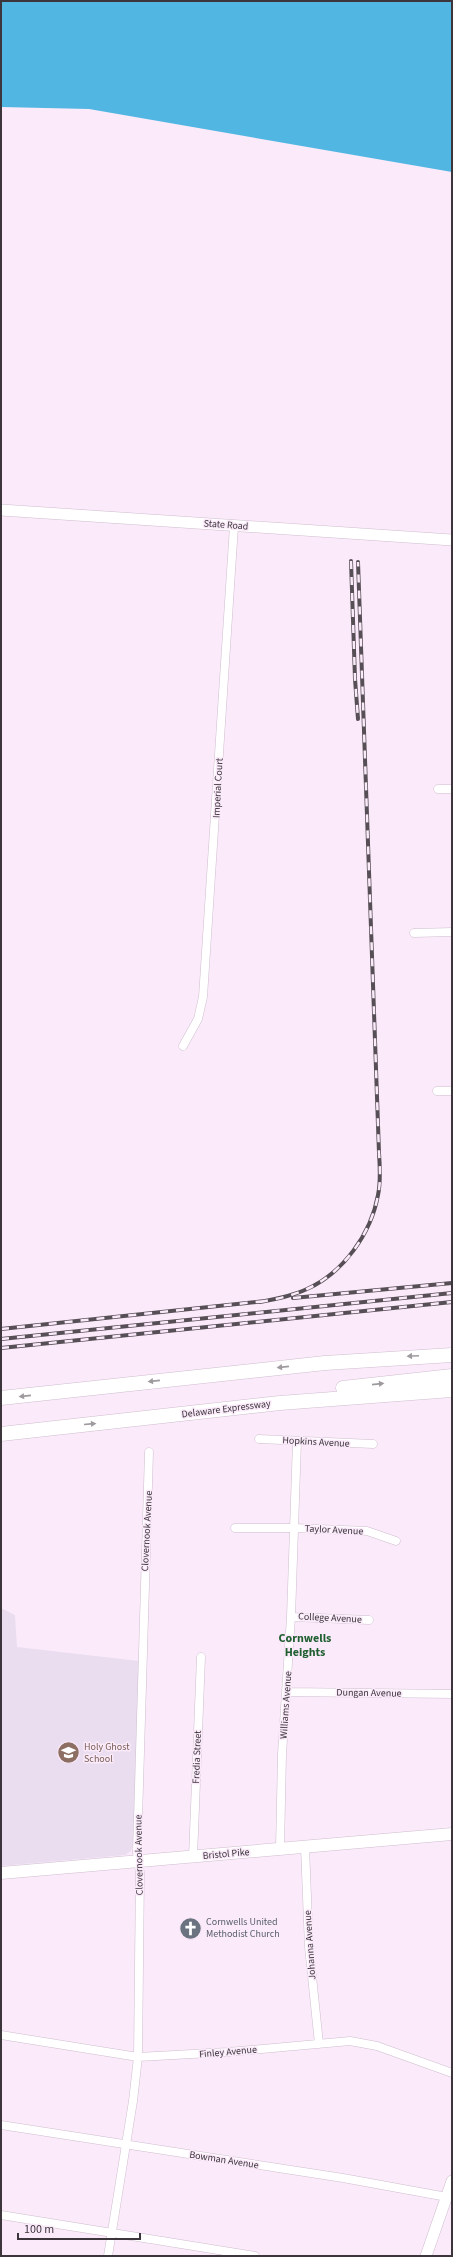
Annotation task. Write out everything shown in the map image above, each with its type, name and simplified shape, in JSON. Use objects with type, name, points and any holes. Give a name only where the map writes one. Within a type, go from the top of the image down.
[{"type":"highway","points":[[1,1398],[310,1364],[452,1355]]},
{"type":"highway","points":[[132,1420],[187,1405],[452,1376]]},
{"type":"highway","name":"Delaware Expressway","points":[[1,1434],[280,1403],[452,1390]]},
{"type":"main road","name":"State Road","points":[[1,510],[452,540]]},
{"type":"main road","name":"Bristol Pike","points":[[1,1873],[452,1834]]},
{"type":"main road","points":[[426,2256],[452,2181]]},
{"type":"street","name":"Imperial Court","points":[[183,1046],[198,1019],[203,998],[234,526]]},
{"type":"street","points":[[438,789],[452,789]]},
{"type":"street","points":[[414,933],[452,932]]},
{"type":"street","points":[[437,1091],[452,1091]]},
{"type":"street","name":"Hopkins Avenue","points":[[259,1439],[373,1444]]},
{"type":"street","name":"Williams Avenue","points":[[280,1849],[282,1754],[291,1617],[297,1441]]},
{"type":"street","name":"Clovernook Avenue","points":[[108,2256],[113,2233],[138,2057],[137,1852],[149,1452]]},
{"type":"street","name":"Taylor Avenue","points":[[235,1528],[294,1528],[367,1532],[396,1541]]},
{"type":"street","name":"College Avenue","points":[[291,1617],[369,1620]]},
{"type":"street","name":"Fredia Street","points":[[193,1856],[201,1657]]},
{"type":"street","name":"Dungan Avenue","points":[[286,1692],[452,1694]]},
{"type":"street","name":"Johanna Avenue","points":[[304,1847],[309,1947],[319,2044]]},
{"type":"street","name":"Finley Avenue","points":[[1,2035],[138,2057],[360,2042],[452,2073]]},
{"type":"street","name":"Bowman Avenue","points":[[1,2125],[343,2178],[447,2197]]},
{"type":"street","points":[[1,2215],[255,2256]]},
{"type":"shaded area","name":"Holy Ghost School","points":[[1,1608],[15,1615],[17,1647],[139,1661],[133,1845],[131,1851],[125,1855],[1,1866]]},
{"type":"water","points":[[1,1],[452,1],[452,172],[89,109],[1,107]]},
{"type":"railway","points":[[351,561],[355,679],[358,719]]},
{"type":"railway","points":[[260,1302],[284,1297],[307,1289],[320,1282],[343,1263],[362,1238],[369,1224],[379,1190],[380,1169],[358,562]]},
{"type":"railway","points":[[293,1298],[452,1283]]},
{"type":"railway","points":[[1,1339],[452,1293]]},
{"type":"railway","points":[[1,1329],[265,1301]]},
{"type":"railway","points":[[1,1348],[452,1302]]},
{"type":"place","name":"Holy Ghost School","points":[[68,1753]]},
{"type":"place","name":"Cornwells United Methodist Church","points":[[190,1928]]},
{"type":"district","name":"Cornwells Heights","points":[[305,1645]]}]
